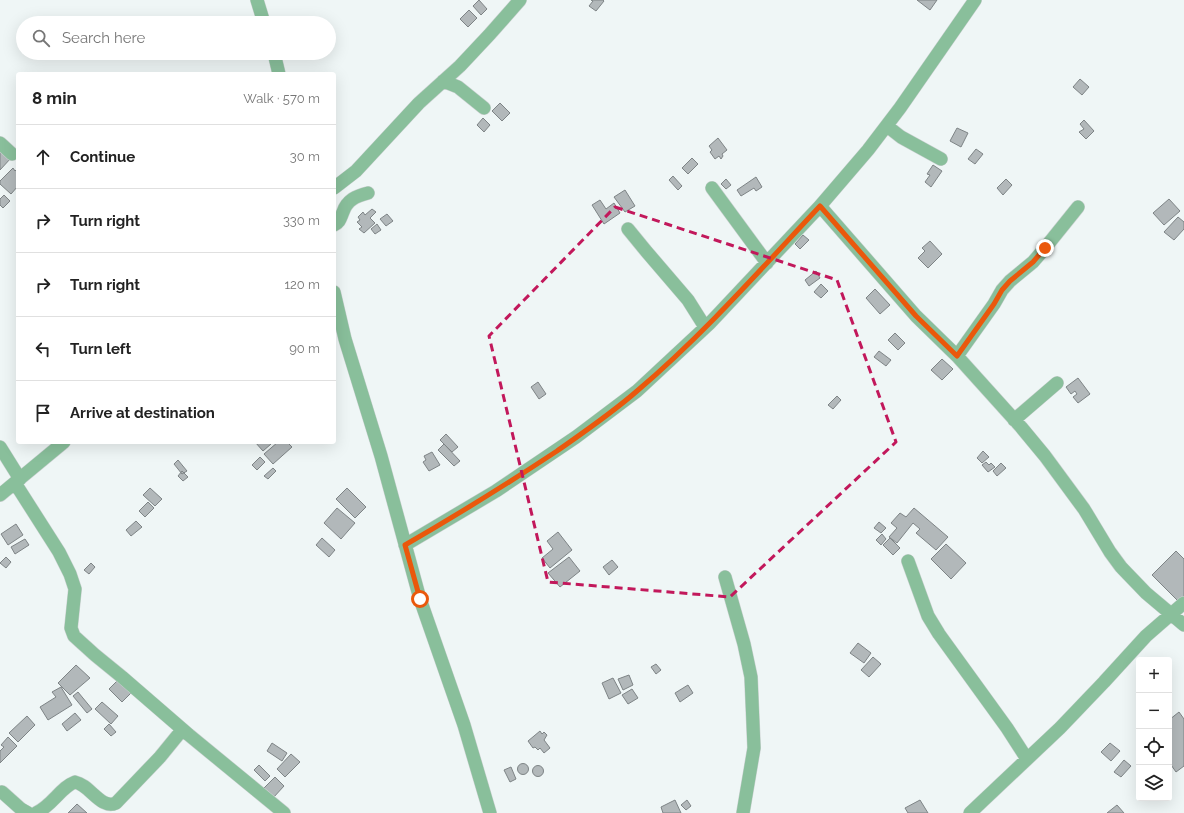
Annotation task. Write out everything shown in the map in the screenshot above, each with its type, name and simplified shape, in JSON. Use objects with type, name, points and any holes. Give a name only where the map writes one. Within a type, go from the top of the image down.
[{"type":"street","points":[[257,0],[262,16]]},
{"type":"street","points":[[336,186],[356,171],[419,103],[490,34],[520,0]]},
{"type":"street","points":[[405,545],[509,482],[588,429],[637,391],[705,327],[820,206],[887,126],[975,0]]},
{"type":"street","points":[[276,60],[279,72]]},
{"type":"street","points":[[443,81],[458,87],[484,108]]},
{"type":"street","points":[[887,126],[901,137],[941,159]]},
{"type":"street","points":[[0,144],[12,154]]},
{"type":"street","points":[[712,188],[767,263]]},
{"type":"street","points":[[336,224],[339,222],[346,206],[354,197],[368,193]]},
{"type":"street","points":[[820,206],[916,316],[957,356],[1045,456],[1084,508],[1110,552],[1121,567],[1146,593],[1184,625]]},
{"type":"street","points":[[957,356],[994,304],[1002,290],[1010,281],[1033,262],[1078,207]]},
{"type":"street","points":[[628,229],[688,300],[705,327]]},
{"type":"street","points":[[336,301],[345,339],[381,456],[420,599],[464,725],[490,813]]},
{"type":"street","points":[[1014,420],[1057,383]]},
{"type":"street","points":[[0,495],[62,444]]},
{"type":"street","points":[[0,447],[70,574],[75,589],[71,628],[74,636],[182,730],[284,813]]},
{"type":"street","points":[[908,561],[928,616],[946,645],[1007,728],[1027,758]]},
{"type":"street","points":[[725,577],[744,644],[751,677],[754,748],[743,813]]},
{"type":"street","points":[[970,813],[1060,728],[1146,636],[1184,603]]},
{"type":"street","points":[[36,813],[43,810],[68,786],[75,782],[85,786],[102,802],[112,805],[116,803],[160,757],[182,730]]},
{"type":"street","points":[[2,792],[21,809],[28,813]]},
{"type":"highlighted area","points":[[615,207],[837,280],[896,442],[730,597],[548,582],[489,336]]},
{"type":"building","points":[[479,0],[487,9],[481,15],[473,6]]},
{"type":"building","points":[[591,0],[604,1],[596,11],[589,6],[593,1]]},
{"type":"building","points":[[917,0],[937,0],[930,10]]},
{"type":"building","points":[[469,10],[477,18],[468,27],[460,19]]},
{"type":"building","points":[[1080,79],[1089,87],[1082,95],[1073,87]]},
{"type":"building","points":[[500,103],[510,113],[502,121],[492,111]]},
{"type":"building","points":[[483,118],[490,125],[484,132],[477,125]]},
{"type":"building","points":[[1084,120],[1094,131],[1086,139],[1079,132],[1084,129],[1080,124]]},
{"type":"building","points":[[957,128],[968,133],[961,147],[950,141]]},
{"type":"building","points":[[718,138],[727,150],[722,154],[723,156],[721,159],[719,156],[715,159],[710,152],[712,150],[709,146]]},
{"type":"building","points":[[0,147],[11,158],[0,170]]},
{"type":"building","points":[[976,149],[983,154],[975,164],[968,159]]},
{"type":"building","points":[[692,158],[698,164],[688,174],[682,168]]},
{"type":"building","points":[[933,165],[942,171],[931,187],[925,182],[930,175],[927,174]]},
{"type":"building","points":[[13,168],[15,171],[16,170],[16,188],[11,194],[0,184],[0,181]]},
{"type":"building","points":[[673,176],[682,186],[678,190],[669,180]]},
{"type":"building","points":[[756,177],[762,187],[756,191],[754,188],[741,196],[737,190]]},
{"type":"building","points":[[726,179],[731,185],[726,189],[721,184]]},
{"type":"building","points":[[1006,179],[1012,185],[1003,195],[997,188]]},
{"type":"building","points":[[625,190],[635,206],[625,212],[614,197]]},
{"type":"building","points":[[4,195],[10,201],[3,208],[0,205],[0,199]]},
{"type":"building","points":[[1169,199],[1180,211],[1164,225],[1153,213]]},
{"type":"building","points":[[600,200],[606,209],[614,203],[620,213],[604,224],[592,205]]},
{"type":"building","points":[[372,209],[376,212],[370,218],[375,223],[364,233],[359,229],[362,227],[357,222],[360,220],[358,217],[363,212],[365,215]]},
{"type":"building","points":[[387,214],[393,221],[386,226],[380,219]]},
{"type":"building","points":[[1178,217],[1184,222],[1184,229],[1174,240],[1164,232]]},
{"type":"building","points":[[377,224],[381,230],[375,234],[371,229]]},
{"type":"building","points":[[803,235],[809,240],[800,249],[795,244]]},
{"type":"building","points":[[930,241],[942,254],[928,268],[918,258],[925,251],[922,248]]},
{"type":"building","points":[[816,271],[820,278],[809,286],[805,280]]},
{"type":"building","points":[[821,284],[828,291],[821,298],[814,292]]},
{"type":"building","points":[[875,289],[890,305],[880,314],[866,298]]},
{"type":"building","points":[[895,333],[905,343],[898,350],[888,340]]},
{"type":"building","points":[[879,351],[891,360],[886,366],[874,357]]},
{"type":"building","points":[[942,359],[953,369],[942,380],[931,370]]},
{"type":"building","points":[[1078,378],[1090,394],[1078,403],[1073,397],[1077,394],[1075,391],[1071,394],[1066,387]]},
{"type":"building","points":[[538,382],[546,394],[539,399],[531,387]]},
{"type":"building","points":[[837,396],[841,400],[833,409],[828,405]]},
{"type":"building","points":[[446,434],[458,447],[452,452],[440,440]]},
{"type":"building","points":[[257,444],[271,444],[263,451]]},
{"type":"building","points":[[276,444],[289,444],[292,447],[273,464],[264,454]]},
{"type":"building","points":[[444,444],[460,461],[454,466],[438,450]]},
{"type":"building","points":[[983,451],[989,457],[982,463],[977,458]]},
{"type":"building","points":[[432,452],[440,465],[429,471],[423,462],[426,460],[424,456]]},
{"type":"building","points":[[260,457],[265,462],[257,470],[252,465]]},
{"type":"building","points":[[178,460],[187,471],[182,474],[174,464]]},
{"type":"building","points":[[986,462],[989,465],[991,463],[995,467],[988,472],[982,465]]},
{"type":"building","points":[[1001,463],[1006,468],[997,476],[993,471]]},
{"type":"building","points":[[273,468],[276,471],[268,479],[264,476]]},
{"type":"building","points":[[182,471],[188,477],[183,481],[178,476]]},
{"type":"building","points":[[150,488],[162,499],[155,506],[143,495]]},
{"type":"building","points":[[347,488],[366,507],[355,518],[336,499]]},
{"type":"building","points":[[148,502],[154,508],[145,517],[139,511]]},
{"type":"building","points":[[337,508],[355,523],[341,539],[324,523]]},
{"type":"building","points":[[914,508],[948,537],[936,550],[916,533],[920,529],[913,523],[897,543],[889,537],[897,528],[891,523],[900,513],[906,517]]},
{"type":"building","points":[[136,521],[142,527],[131,536],[126,530]]},
{"type":"building","points":[[879,522],[886,528],[881,533],[874,528]]},
{"type":"building","points":[[16,524],[23,535],[8,545],[1,534]]},
{"type":"building","points":[[558,532],[572,550],[550,568],[542,558],[553,549],[547,541]]},
{"type":"building","points":[[882,534],[886,539],[881,545],[876,540]]},
{"type":"building","points":[[322,538],[335,550],[329,557],[316,545]]},
{"type":"building","points":[[890,538],[900,548],[893,555],[883,545]]},
{"type":"building","points":[[25,539],[29,545],[15,554],[11,547]]},
{"type":"building","points":[[946,544],[966,563],[951,579],[931,559]]},
{"type":"building","points":[[1176,551],[1184,559],[1184,597],[1179,602],[1152,575]]},
{"type":"building","points":[[6,557],[11,562],[6,568],[0,563]]},
{"type":"building","points":[[569,557],[580,571],[560,587],[548,573]]},
{"type":"building","points":[[612,560],[618,567],[609,575],[603,567]]},
{"type":"building","points":[[91,563],[95,567],[89,574],[84,570]]},
{"type":"building","points":[[858,643],[871,653],[864,663],[850,653]]},
{"type":"building","points":[[873,657],[881,664],[869,677],[861,670]]},
{"type":"building","points":[[656,664],[661,670],[656,674],[651,667]]},
{"type":"building","points":[[76,665],[90,678],[70,695],[58,683]]},
{"type":"building","points":[[629,675],[633,685],[623,690],[618,679]]},
{"type":"building","points":[[613,678],[621,693],[609,699],[602,683]]},
{"type":"building","points":[[119,679],[132,692],[122,702],[109,689]]},
{"type":"building","points":[[688,685],[693,693],[680,702],[675,693]]},
{"type":"building","points":[[61,687],[72,705],[48,720],[40,707],[56,697],[52,692]]},
{"type":"building","points":[[632,689],[638,698],[628,704],[622,695]]},
{"type":"building","points":[[78,692],[92,709],[87,713],[73,696]]},
{"type":"building","points":[[102,702],[118,716],[111,724],[95,709]]},
{"type":"building","points":[[1179,712],[1184,719],[1184,766],[1176,772],[1172,766],[1172,718]]},
{"type":"building","points":[[75,713],[81,720],[67,731],[62,724]]},
{"type":"building","points":[[27,716],[35,725],[18,742],[9,733]]},
{"type":"building","points":[[109,724],[116,732],[111,736],[104,729]]},
{"type":"building","points":[[540,731],[542,734],[544,732],[547,735],[544,740],[550,748],[544,753],[540,748],[538,750],[535,747],[533,748],[528,741]]},
{"type":"building","points":[[8,737],[17,746],[0,763],[0,751],[4,747],[1,745]]},
{"type":"building","points":[[272,743],[287,753],[282,761],[267,751]]},
{"type":"building","points":[[1110,743],[1120,751],[1111,761],[1101,752]]},
{"type":"building","points":[[291,754],[300,762],[285,777],[277,769]]},
{"type":"building","points":[[1124,760],[1131,766],[1121,777],[1114,772]]},
{"type":"building","points":[[523,763],[527,765],[529,769],[527,773],[523,775],[519,773],[517,769],[519,765]]},
{"type":"building","points":[[259,765],[270,776],[265,781],[254,770]]},
{"type":"building","points":[[538,765],[542,767],[544,771],[542,775],[538,777],[534,775],[532,771],[534,767]]},
{"type":"building","points":[[511,767],[516,779],[510,782],[504,770]]},
{"type":"building","points":[[275,777],[284,786],[273,798],[263,789]]},
{"type":"building","points":[[675,800],[681,813],[663,813],[661,807]]},
{"type":"building","points":[[687,800],[691,806],[686,810],[681,805]]},
{"type":"building","points":[[920,800],[928,813],[908,813],[905,808]]},
{"type":"building","points":[[77,804],[87,813],[68,813]]},
{"type":"building","points":[[1117,805],[1124,813],[1107,813]]},
{"type":"route","points":[[420,599],[405,545],[516,478],[576,438],[637,391],[709,324],[820,206],[916,316],[957,356],[976,327],[994,304],[1002,290],[1010,281],[1033,262],[1045,248]]}]
